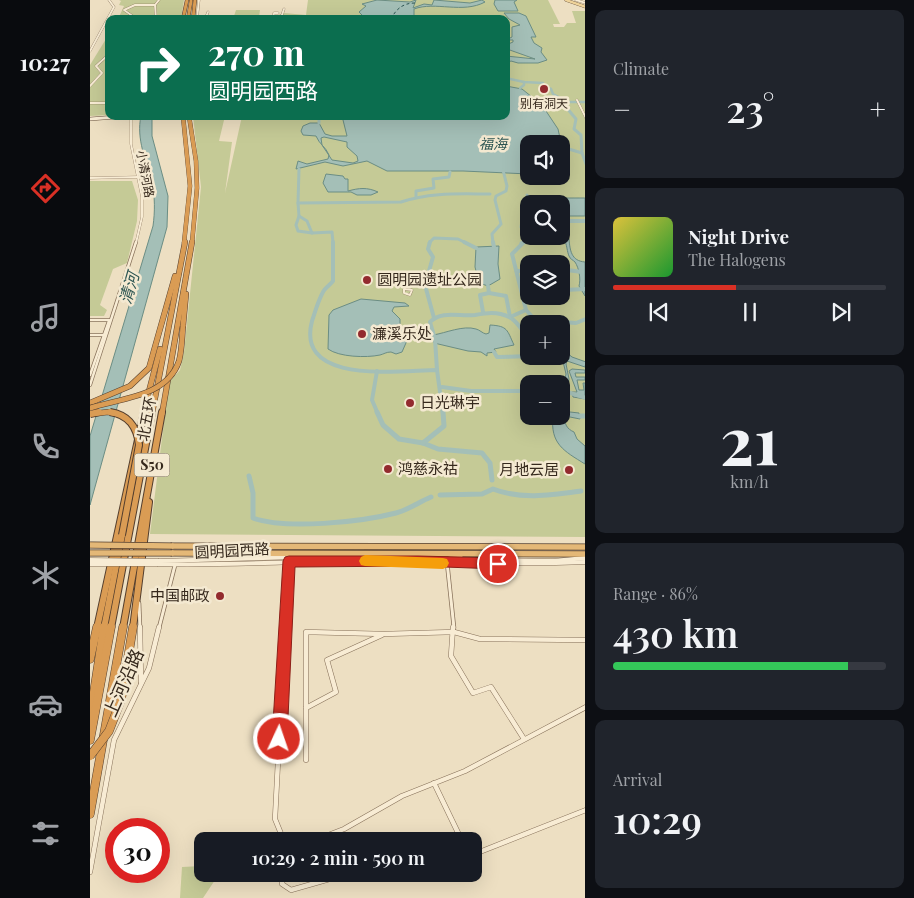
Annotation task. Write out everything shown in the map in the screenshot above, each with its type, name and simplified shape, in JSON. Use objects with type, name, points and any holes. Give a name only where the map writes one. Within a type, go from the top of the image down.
[{"type":"highway","points":[[186,15],[187,0]]},
{"type":"highway","points":[[187,15],[191,0]]},
{"type":"highway","points":[[196,15],[197,0]]},
{"type":"highway","name":"北五环","points":[[90,740],[183,250],[192,188],[184,120]]},
{"type":"highway","name":"北五环","points":[[90,814],[191,250],[198,188],[190,120]]},
{"type":"highway","points":[[90,403],[124,391],[142,379],[149,368],[183,250]]},
{"type":"highway","points":[[90,408],[140,395],[160,385],[168,379],[178,364],[191,250]]},
{"type":"highway","points":[[90,659],[136,439],[171,311]]},
{"type":"highway","points":[[90,414],[105,412],[125,416],[133,423],[139,434],[139,445],[99,654],[90,718]]},
{"type":"highway","points":[[90,756],[108,734],[116,718],[130,660],[156,442]]},
{"type":"highway","name":"圆明园西路","points":[[90,545],[585,547]]},
{"type":"highway","name":"圆明园西路","points":[[90,553],[585,556]]},
{"type":"highway","points":[[440,563],[465,554]]},
{"type":"main road","points":[[566,0],[585,5]]},
{"type":"main road","points":[[575,0],[585,5]]},
{"type":"main road","points":[[90,118],[105,117]]},
{"type":"main road","points":[[90,118],[105,117]]},
{"type":"street","points":[[109,0],[114,7],[110,15]]},
{"type":"street","points":[[131,15],[124,10],[127,7],[136,4],[155,4],[162,0]]},
{"type":"street","points":[[155,4],[158,15]]},
{"type":"street","points":[[282,15],[284,9]]},
{"type":"street","points":[[274,15],[274,13],[278,13]]},
{"type":"street","points":[[90,51],[105,24]]},
{"type":"street","points":[[90,86],[102,73],[96,66],[105,58]]},
{"type":"street","points":[[577,100],[585,118]]},
{"type":"street","points":[[90,103],[105,103]]},
{"type":"street","name":"小清河路","points":[[90,385],[139,234],[142,206],[131,144],[130,120]]},
{"type":"street","points":[[90,178],[138,177]]},
{"type":"street","points":[[90,320],[110,320]]},
{"type":"street","name":"小清河路","points":[[90,375],[110,320]]},
{"type":"street","points":[[90,335],[103,335]]},
{"type":"street","name":"圆明园西路","points":[[90,562],[176,563],[259,557],[554,560],[585,556]]},
{"type":"street","points":[[447,560],[454,632],[451,656],[472,693],[491,686],[524,739]]},
{"type":"street","name":"圆明园西路","points":[[447,560],[557,564],[585,562]]},
{"type":"street","points":[[280,832],[275,818],[289,561]]},
{"type":"street","name":"圆明园西路","points":[[176,563],[213,566],[289,561],[418,561],[440,563]]},
{"type":"street","name":"上河沿路","points":[[90,872],[114,740],[141,685],[155,650],[176,563]]},
{"type":"street","points":[[138,592],[141,685]]},
{"type":"street","points":[[306,760],[306,632],[384,634],[454,632],[480,639],[585,640]]},
{"type":"street","points":[[306,708],[336,692],[327,660],[384,634]]},
{"type":"street","points":[[336,832],[402,796],[464,771],[585,707]]},
{"type":"street","points":[[434,783],[458,832]]},
{"type":"street","points":[[482,852],[585,810]]},
{"type":"street","points":[[282,882],[282,884],[291,890],[319,882]]},
{"type":"green space","points":[[119,0],[184,0],[182,15],[120,15],[124,6],[119,5],[121,1]]},
{"type":"green space","name":"圆明园遗址公园","points":[[308,0],[548,0],[560,24],[553,24],[554,27],[564,27],[567,23],[576,23],[572,11],[585,11],[585,537],[150,534],[169,382],[180,370],[184,352],[201,187],[193,120],[224,120],[219,141],[232,142],[225,193],[241,120],[510,120],[510,15],[306,15]]},
{"type":"green space","name":"圆明园遗址公园","points":[[236,10],[260,10],[259,15],[234,15]]},
{"type":"green space","name":"圆明园遗址公园","points":[[284,13],[306,15],[278,15]]},
{"type":"green space","points":[[105,41],[105,115],[90,116],[90,65]]},
{"type":"green space","points":[[90,181],[132,181],[138,200],[137,221],[127,263],[113,269],[100,305],[107,310],[104,316],[90,316]]},
{"type":"green space","points":[[194,866],[194,882],[214,882],[203,898],[180,898],[182,867]]},
{"type":"water","points":[[377,0],[410,2],[416,0],[413,8],[424,4],[432,5],[434,0],[470,3],[482,0],[485,2],[468,7],[422,7],[414,9],[414,15],[362,15],[359,12],[366,6],[362,4]]},
{"type":"water","points":[[495,0],[517,0],[514,2],[518,11],[498,11],[494,4]]},
{"type":"water","points":[[504,13],[519,13],[526,16],[536,37],[531,37],[534,43],[542,48],[541,52],[547,60],[538,63],[510,61],[510,56],[535,59],[510,50],[510,43],[513,42],[513,40],[510,40],[512,37],[512,27],[520,25],[510,20],[510,15]]},
{"type":"water","name":"福海","points":[[510,87],[522,89],[542,105],[558,129],[559,135],[520,135],[520,174],[387,171],[367,161],[343,166],[325,162],[296,169],[298,161],[307,164],[328,159],[329,155],[332,160],[353,163],[358,161],[357,156],[347,147],[347,142],[324,137],[321,138],[322,145],[316,136],[303,135],[301,131],[303,126],[310,123],[319,123],[325,134],[347,136],[343,120],[510,120]]},
{"type":"water","points":[[141,120],[152,120],[152,136],[168,196],[167,227],[90,505],[90,436],[153,226],[154,193],[141,141]]},
{"type":"water","points":[[326,174],[343,176],[345,179],[348,179],[348,191],[363,188],[378,192],[371,195],[357,195],[351,192],[328,192],[323,183]]},
{"type":"water","points":[[570,198],[585,198],[585,216],[570,216]]},
{"type":"water","points":[[566,245],[570,245],[572,254],[577,260],[585,262],[585,296],[579,286],[578,267],[569,255]]},
{"type":"water","points":[[499,246],[498,264],[500,279],[488,286],[479,283],[475,267],[476,247]]},
{"type":"water","points":[[361,299],[405,303],[409,306],[394,307],[392,311],[400,319],[400,329],[407,328],[409,336],[402,352],[396,354],[389,352],[360,357],[339,354],[328,349],[329,315],[333,310]]},
{"type":"water","points":[[490,325],[504,328],[514,345],[494,349],[496,352],[487,353],[487,356],[481,352],[434,343],[433,335],[466,328],[476,329],[486,334],[489,333]]},
{"type":"water","points":[[570,355],[585,362],[585,367],[570,362]]},
{"type":"water","points":[[564,365],[566,365],[568,375],[566,374]]},
{"type":"water","points":[[572,369],[585,370],[585,373],[575,373],[576,377],[585,377],[585,380],[577,380],[579,390],[584,390],[583,383],[585,383],[585,399],[573,397],[572,392],[577,392],[569,371]]},
{"type":"water","points":[[570,412],[579,413],[580,419],[570,417]]},
{"type":"water","points":[[566,425],[574,432],[577,439],[585,446],[585,464],[560,446],[556,440],[553,426]]},
{"type":"waterway","points":[[510,79],[524,82]]},
{"type":"waterway","points":[[520,88],[524,85],[524,82]]},
{"type":"waterway","points":[[524,82],[543,83],[544,86],[551,89],[553,94],[566,102]]},
{"type":"waterway","points":[[539,102],[566,102]]},
{"type":"waterway","points":[[566,102],[585,102]]},
{"type":"waterway","points":[[566,102],[566,107]]},
{"type":"waterway","points":[[566,107],[576,119],[574,129],[581,135],[582,153]]},
{"type":"waterway","points":[[570,149],[582,153]]},
{"type":"waterway","points":[[582,153],[585,161]]},
{"type":"waterway","points":[[298,203],[299,169]]},
{"type":"waterway","points":[[493,243],[492,234],[501,224],[495,200],[496,196],[506,191],[507,186],[503,170]]},
{"type":"waterway","points":[[416,197],[416,191],[434,188],[433,179],[449,177],[450,172]]},
{"type":"waterway","points":[[298,203],[401,202],[434,195],[490,194]]},
{"type":"waterway","points":[[298,203],[299,216]]},
{"type":"waterway","points":[[299,216],[307,221],[312,233]]},
{"type":"waterway","points":[[299,216],[296,225],[298,231],[312,233]]},
{"type":"waterway","points":[[570,221],[585,221]]},
{"type":"waterway","points":[[312,233],[332,232],[333,243]]},
{"type":"waterway","points":[[430,242],[434,238],[458,239],[476,248]]},
{"type":"waterway","points":[[430,242],[428,249],[433,257],[425,285],[434,318]]},
{"type":"waterway","points":[[493,242],[494,247]]},
{"type":"waterway","points":[[333,243],[333,281],[325,289],[318,303],[312,321],[311,342],[319,356],[335,365],[355,370],[377,372]]},
{"type":"waterway","points":[[520,286],[512,254],[521,245]]},
{"type":"waterway","points":[[570,270],[582,272]]},
{"type":"waterway","points":[[488,286],[489,293]]},
{"type":"waterway","points":[[570,290],[585,289]]},
{"type":"waterway","points":[[483,312],[480,295],[489,293]]},
{"type":"waterway","points":[[489,293],[506,296],[510,317],[526,310]]},
{"type":"waterway","points":[[525,305],[526,310]]},
{"type":"waterway","points":[[526,310],[531,315]]},
{"type":"waterway","points":[[437,370],[435,339],[430,322],[435,318],[446,315],[492,313],[509,317],[520,328]]},
{"type":"waterway","points":[[570,323],[576,323],[585,319]]},
{"type":"waterway","points":[[494,352],[497,357],[520,356]]},
{"type":"waterway","points":[[377,372],[437,370]]},
{"type":"waterway","points":[[437,370],[443,414]]},
{"type":"waterway","points":[[377,372],[372,400],[378,414]]},
{"type":"waterway","points":[[442,387],[471,391],[520,391]]},
{"type":"waterway","points":[[570,393],[585,398]]},
{"type":"waterway","points":[[377,412],[383,425],[399,439],[423,443]]},
{"type":"waterway","points":[[423,443],[444,426],[443,412]]},
{"type":"waterway","points":[[580,416],[585,416]]},
{"type":"waterway","points":[[423,443],[438,449],[482,453],[490,463],[492,480]]},
{"type":"waterway","points":[[249,476],[253,493],[253,518],[284,524],[344,522],[381,516],[400,512],[431,497]]},
{"type":"waterway","points":[[440,495],[482,494],[493,489],[514,495],[526,496],[581,491]]},
{"type":"ferry route","points":[[393,15],[400,7],[415,3]]},
{"type":"slow traffic","points":[[365,561],[443,563]]},
{"type":"place","name":"别有洞天","points":[[544,89]]},
{"type":"place","name":"圆明园遗址公园","points":[[367,280]]},
{"type":"place","name":"濂溪乐处","points":[[362,334]]},
{"type":"place","name":"日光琳宇","points":[[410,403]]},
{"type":"place","name":"鸿慈永祜","points":[[388,469]]},
{"type":"place","name":"月地云居","points":[[569,470]]},
{"type":"place","name":"中国邮政","points":[[220,596]]},
{"type":"route","points":[[279,739],[289,561],[418,561],[447,564],[498,564]]},
{"type":"water label","name":"清河","points":[[129,288]]}]
